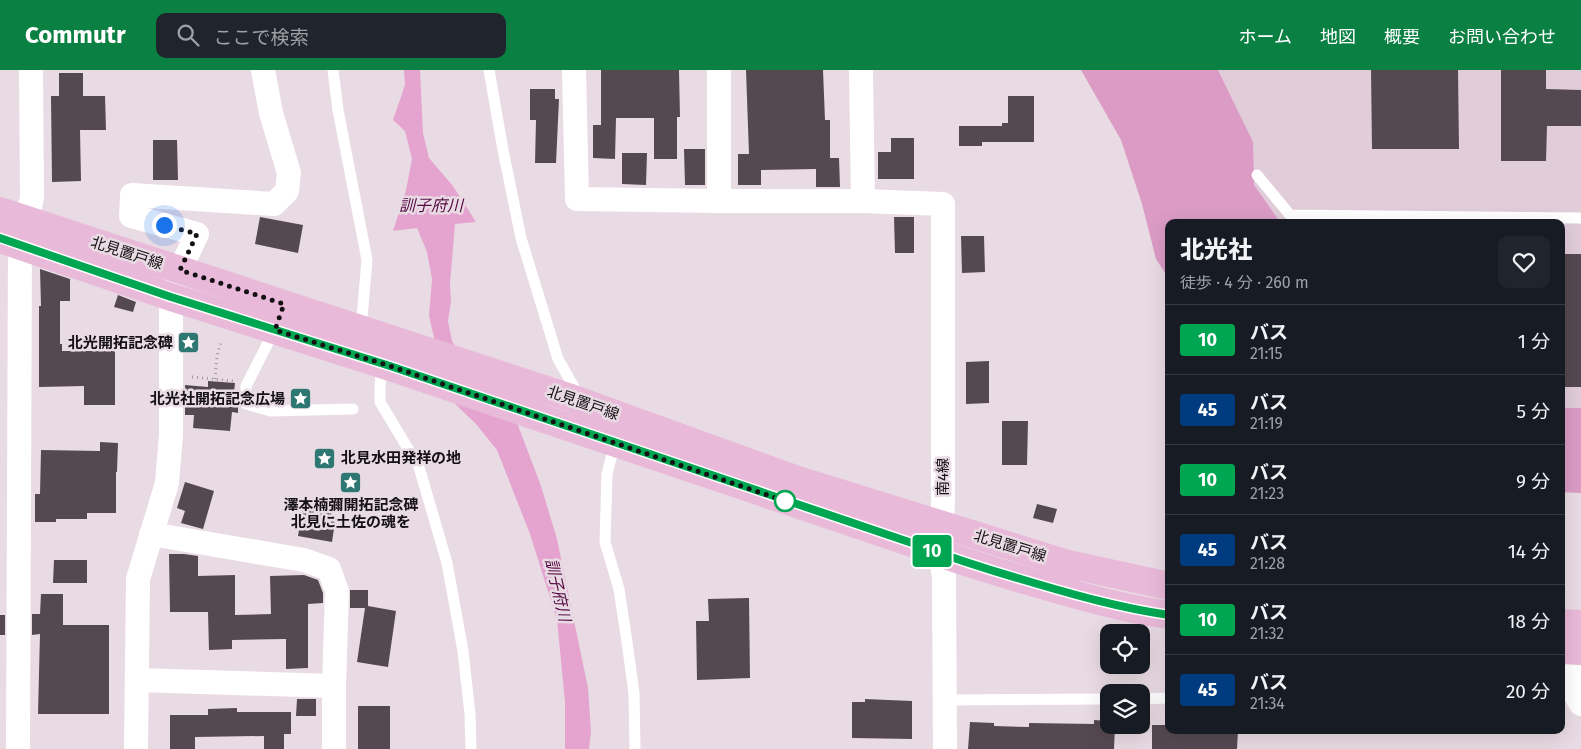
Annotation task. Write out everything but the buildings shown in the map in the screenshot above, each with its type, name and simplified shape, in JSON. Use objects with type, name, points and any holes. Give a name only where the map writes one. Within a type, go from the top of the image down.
[{"type":"main road","name":"北見置戸線","points":[[0,211],[180,270],[386,365],[912,543],[941,555],[1064,592],[1165,614]]},
{"type":"main road","name":"北見置戸線","points":[[10,242],[171,297],[369,332],[575,400],[792,478],[1068,564],[1165,585]]},
{"type":"street","points":[[18,749],[9,717],[10,242],[26,220],[32,198],[31,70]]},
{"type":"street","points":[[136,749],[138,579],[167,482],[171,435],[171,297],[180,270],[197,234],[131,216],[132,195],[274,204],[287,191],[289,173],[271,112],[263,70]]},
{"type":"street","points":[[574,70],[577,199],[863,201],[861,70]]},
{"type":"street","points":[[719,70],[719,201]]},
{"type":"street","name":"南4線","points":[[863,201],[943,204],[943,526],[941,555],[944,578],[945,749]]},
{"type":"street","points":[[151,534],[304,560],[328,569],[337,591],[334,749]]},
{"type":"street","points":[[1571,624],[1573,691],[1581,704]]},
{"type":"street","points":[[137,680],[334,686]]},
{"type":"lane","points":[[333,70],[338,110],[367,260],[369,332]]},
{"type":"lane","points":[[489,70],[521,238],[558,358],[575,400]]},
{"type":"lane","points":[[1257,176],[1290,215],[1581,218]]},
{"type":"lane","points":[[279,317],[246,386],[246,404],[271,410],[353,409]]},
{"type":"lane","points":[[386,365],[380,402],[419,467],[447,563],[463,651],[470,714],[470,749]]},
{"type":"lane","points":[[615,443],[607,474],[605,542],[619,589],[627,642],[634,693],[635,749]]},
{"type":"lane","points":[[1150,698],[1165,698]]},
{"type":"lane","points":[[945,700],[1100,699]]},
{"type":"path","points":[[215,379],[217,356],[221,341]]},
{"type":"path","points":[[171,376],[229,380],[246,386]]},
{"type":"shaded area","points":[[1081,70],[1218,70],[1253,142],[1254,185],[1278,219],[1165,219],[1165,273],[1156,259],[1142,204],[1121,140]]},
{"type":"shaded area","points":[[1203,70],[1581,70],[1581,453],[1565,446],[1565,219],[1268,219]]},
{"type":"shaded area","points":[[1565,408],[1581,408],[1581,493],[1565,492]]},
{"type":"water","name":"訓子府川","points":[[404,70],[420,70],[423,133],[429,158],[453,186],[476,222],[455,224],[450,284],[451,302],[448,321],[452,341],[463,361],[513,412],[541,486],[557,539],[588,688],[591,732],[589,749],[565,749],[565,702],[557,620],[530,534],[497,450],[476,424],[448,397],[429,316],[432,279],[427,252],[417,228],[393,231],[406,190],[412,159],[405,131],[393,120],[405,85]]},
{"type":"bus line","name":"10","points":[[0,238],[171,297],[390,366],[912,543],[941,555],[1064,592],[1165,614]]},
{"type":"place","name":"北光開拓記念碑","points":[[189,343]]},
{"type":"place","name":"北光社開拓記念広場","points":[[301,399]]},
{"type":"place","name":"北見水田発祥の地","points":[[325,458]]},
{"type":"place","name":"澤本楠彌開拓記念碑 北見に土佐の魂を","points":[[351,482]]},
{"type":"route","points":[[164,225],[197,234],[180,270],[284,304],[275,330],[390,366],[785,501]]}]
